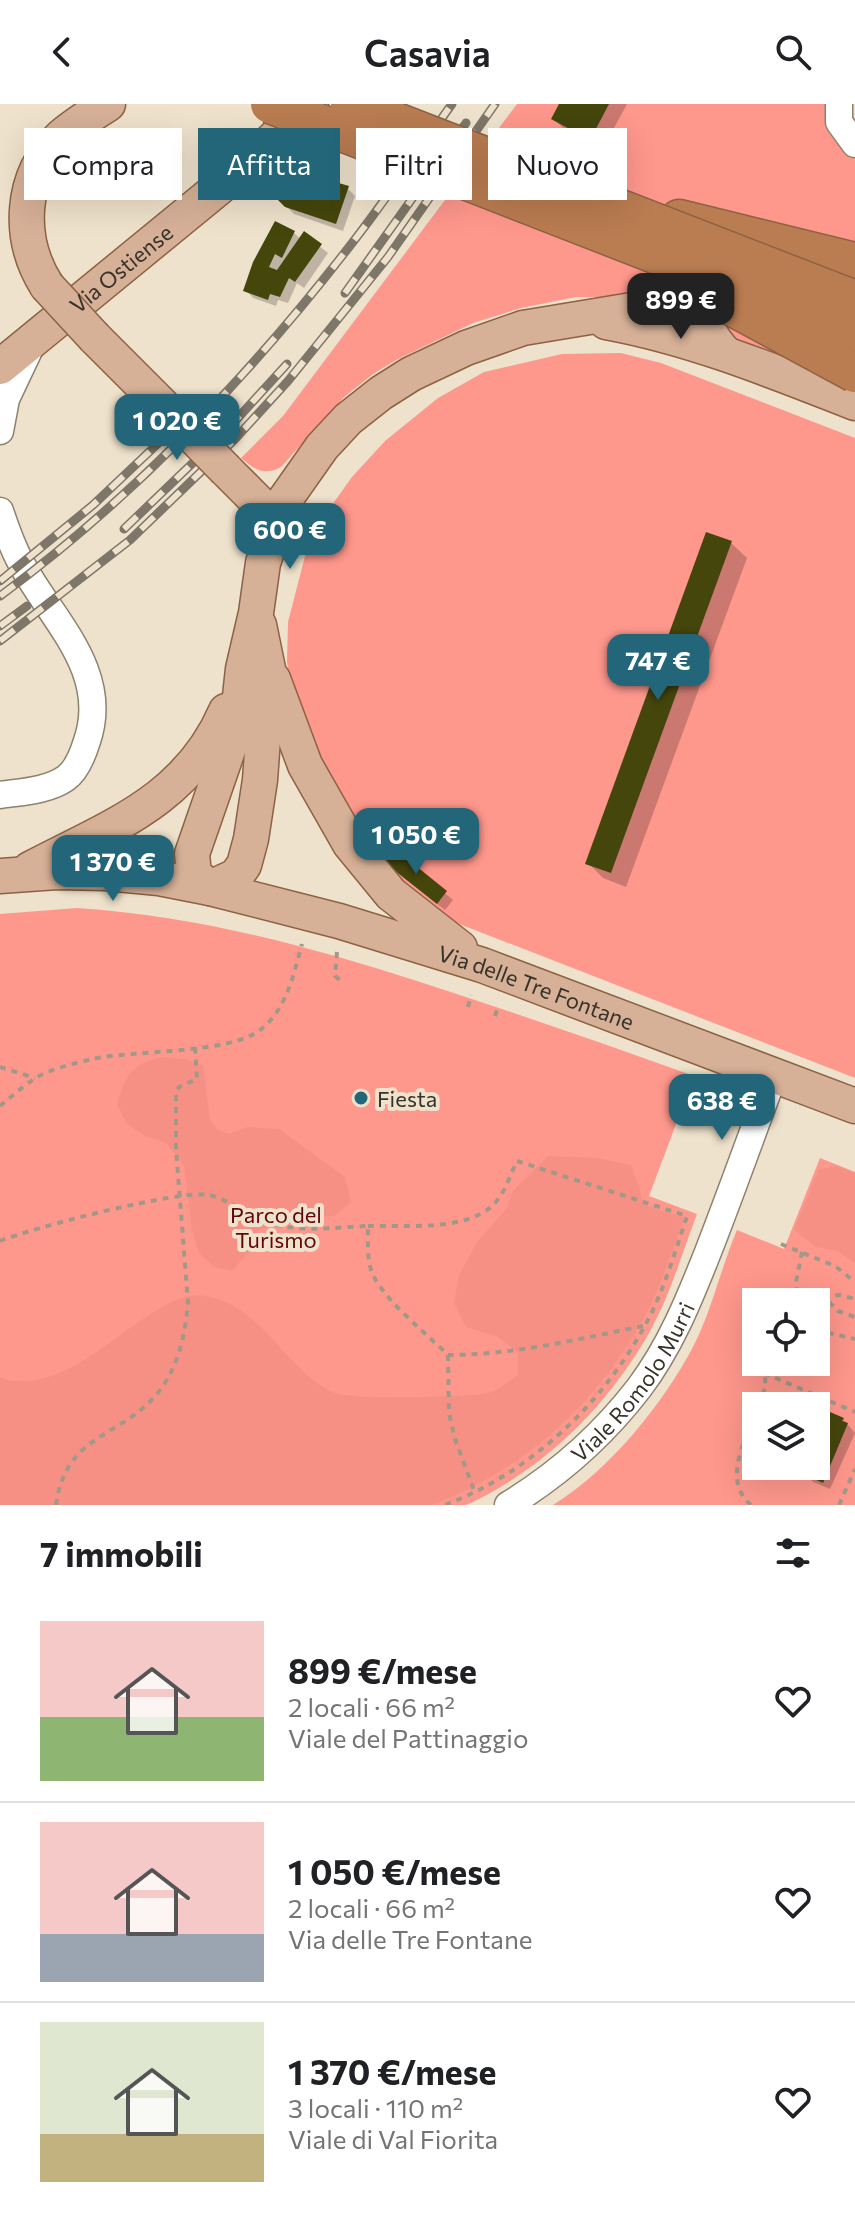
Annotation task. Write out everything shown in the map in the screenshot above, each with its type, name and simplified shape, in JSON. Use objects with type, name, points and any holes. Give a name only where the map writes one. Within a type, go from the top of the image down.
[{"type":"highway","points":[[270,104],[855,332]]},
{"type":"highway","points":[[350,104],[488,158]]},
{"type":"highway","points":[[597,200],[855,300]]},
{"type":"highway","points":[[600,200],[855,262]]},
{"type":"highway","points":[[630,244],[707,293],[855,373]]},
{"type":"main road","points":[[108,104],[60,137],[34,174],[26,231],[31,255],[47,286],[95,338],[276,520]]},
{"type":"main road","name":"Via Ostiense","points":[[0,367],[238,172],[311,104]]},
{"type":"main road","points":[[256,669],[192,854],[194,874],[210,888],[236,876],[247,854],[260,780],[256,613],[260,574],[276,520],[295,483],[322,447],[360,409],[395,384],[491,338],[552,322],[590,319],[693,300],[710,334],[725,353]]},
{"type":"main road","points":[[590,319],[663,334],[725,353],[855,403]]},
{"type":"main road","points":[[9,876],[131,818],[167,792],[206,748],[256,669]]},
{"type":"main road","points":[[256,669],[350,844],[376,878],[477,980]]},
{"type":"main road","name":"Via delle Tre Fontane","points":[[9,876],[106,873],[159,878],[339,921],[477,980],[774,1075],[855,1106]]},
{"type":"street","points":[[839,104],[839,122],[855,144]]},
{"type":"street","points":[[0,431],[6,399],[33,341]]},
{"type":"street","points":[[0,511],[9,551],[79,654],[89,686],[92,718],[82,756],[66,778],[38,788],[0,795]]},
{"type":"street","name":"Viale Romolo Murri","points":[[508,1505],[547,1480],[582,1451],[607,1427],[640,1386],[683,1314],[774,1075]]},
{"type":"path","points":[[0,1106],[35,1078],[94,1059],[243,1040],[258,1032],[287,996],[302,944]]},
{"type":"path","points":[[337,952],[335,976],[341,981]]},
{"type":"path","points":[[468,1007],[477,980]]},
{"type":"path","points":[[495,1016],[498,1007]]},
{"type":"path","points":[[56,1505],[59,1483],[74,1456],[139,1410],[159,1391],[175,1365],[188,1303],[179,1195],[176,1092],[179,1087],[197,1079],[195,1047]]},
{"type":"path","points":[[0,1067],[35,1078]]},
{"type":"path","points":[[0,1241],[179,1195],[210,1195],[275,1224],[300,1227],[441,1224],[470,1220],[493,1205],[517,1161],[687,1216],[666,1277],[631,1348],[573,1422],[539,1451],[475,1493],[445,1505]]},
{"type":"path","points":[[368,1226],[372,1274],[390,1298],[448,1355],[482,1355],[538,1347],[643,1326]]},
{"type":"path","points":[[781,1244],[835,1266],[855,1282]]},
{"type":"path","points":[[797,1288],[802,1252]]},
{"type":"path","points":[[830,1296],[855,1299]]},
{"type":"path","points":[[830,1303],[838,1311],[855,1317]]},
{"type":"path","points":[[830,1333],[855,1339]]},
{"type":"path","points":[[448,1355],[449,1413],[475,1493]]},
{"type":"path","points":[[771,1376],[855,1412]]},
{"type":"path","points":[[742,1452],[735,1482],[751,1505]]},
{"type":"path","points":[[839,1505],[855,1469]]},
{"type":"green space","points":[[517,104],[845,104],[855,161],[855,254],[677,284],[624,297],[576,297],[521,308],[473,323],[373,374],[344,397],[281,467],[265,471],[251,466],[241,458],[283,416],[445,200],[472,200],[472,164],[488,143],[488,200],[627,200],[627,128],[499,128]]},
{"type":"green space","points":[[713,311],[855,388],[737,344]]},
{"type":"green space","points":[[621,353],[661,363],[855,438],[855,1078],[439,916],[368,856],[294,707],[287,662],[288,622],[305,556],[317,526],[352,477],[385,441],[438,398],[484,372],[562,354]]},
{"type":"green space","name":"Parco del Turismo","points":[[77,908],[207,925],[333,956],[487,1004],[694,1076],[649,1196],[697,1214],[649,1333],[614,1386],[571,1434],[521,1474],[466,1505],[0,1505],[0,914]]},
{"type":"green space","points":[[820,1158],[855,1172],[855,1505],[553,1505],[595,1474],[614,1455],[667,1390],[694,1345],[737,1230],[784,1249]]},
{"type":"shaded area","points":[[163,1057],[185,1059],[203,1066],[210,1120],[217,1129],[229,1134],[248,1127],[279,1129],[345,1177],[351,1202],[334,1216],[301,1218],[259,1230],[247,1254],[232,1271],[214,1267],[199,1253],[192,1230],[184,1165],[166,1143],[145,1136],[126,1123],[117,1104],[132,1072],[144,1063]]},
{"type":"shaded area","points":[[548,1156],[597,1158],[631,1165],[642,1204],[684,1218],[652,1303],[605,1377],[556,1429],[499,1472],[432,1505],[0,1505],[0,1377],[23,1381],[48,1377],[73,1367],[165,1305],[186,1297],[206,1296],[236,1308],[261,1327],[308,1376],[335,1393],[365,1397],[439,1397],[481,1394],[499,1388],[518,1375],[518,1353],[498,1337],[466,1327],[454,1303],[459,1275],[478,1241],[507,1208],[513,1191]]},
{"type":"shaded area","points":[[837,1166],[855,1173],[855,1263],[837,1251],[816,1247],[794,1230],[819,1169]]},
{"type":"building","points":[[559,104],[609,104],[596,128],[568,128],[551,119]]},
{"type":"building","points":[[340,183],[349,186],[336,224],[285,207],[278,200],[340,200]]},
{"type":"building","points":[[275,221],[295,231],[282,258],[275,254],[269,267],[277,270],[304,231],[322,244],[295,282],[289,278],[280,297],[270,294],[268,300],[243,291],[253,262]]},
{"type":"building","points":[[706,532],[732,541],[611,873],[585,864]]},
{"type":"building","points":[[395,849],[447,891],[437,904],[384,862]]},
{"type":"building","points":[[830,1412],[848,1423],[830,1466]]},
{"type":"railway","points":[[0,596],[99,517],[146,474],[234,383],[356,238],[452,104]]},
{"type":"railway","points":[[0,641],[130,540],[235,439],[288,381],[388,257],[495,104]]},
{"type":"railway","points":[[345,293],[466,123]]},
{"type":"railway","points":[[124,529],[226,431],[287,364]]},
{"type":"railway","points":[[0,581],[93,505],[186,417]]},
{"type":"railway","points":[[0,626],[27,606]]},
{"type":"place","name":"Fiesta","points":[[361,1098]]}]
